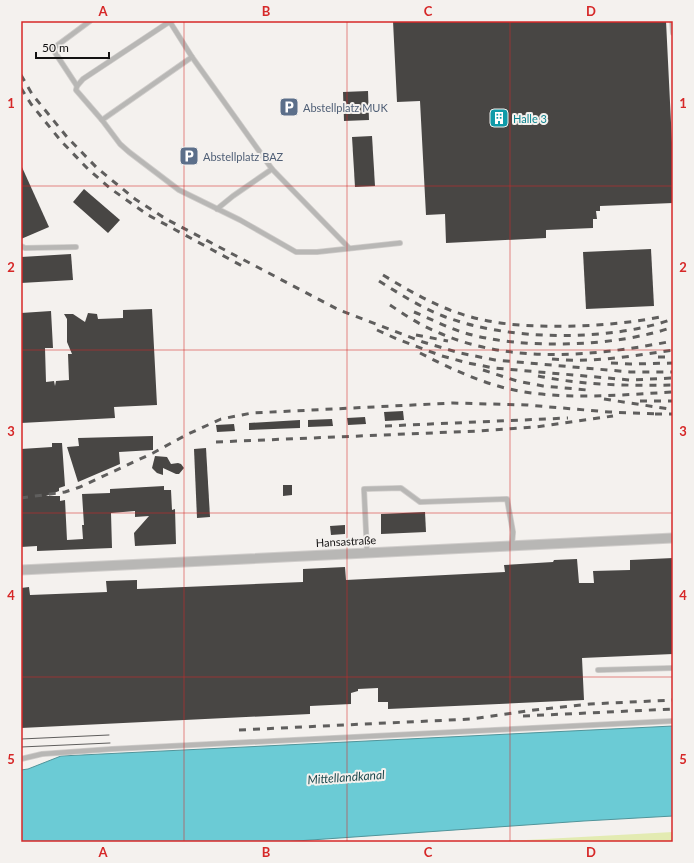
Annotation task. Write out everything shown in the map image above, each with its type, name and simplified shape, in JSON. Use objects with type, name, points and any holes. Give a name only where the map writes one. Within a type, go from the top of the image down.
[{"type":"street","name":"Hansastraße","points":[[21,570],[673,538]]},
{"type":"lane","points":[[90,21],[55,47],[54,51],[77,86],[76,90],[102,120],[120,144],[178,190],[240,220],[296,252],[317,252],[400,243]]},
{"type":"lane","points":[[672,21],[673,34]]},
{"type":"lane","points":[[77,86],[83,79],[168,22],[272,169],[349,248]]},
{"type":"lane","points":[[102,120],[192,57]]},
{"type":"lane","points":[[216,209],[272,169]]},
{"type":"lane","points":[[21,246],[25,248],[76,247]]},
{"type":"lane","points":[[367,552],[364,489],[401,488],[420,502],[507,499],[512,532],[512,545]]},
{"type":"lane","points":[[598,670],[673,668]]},
{"type":"lane","points":[[21,759],[42,754],[112,749],[673,721]]},
{"type":"green space","points":[[673,832],[673,842],[490,842]]},
{"type":"water","name":"Mittellandkanal","points":[[673,726],[673,816],[282,842],[21,842],[21,770],[28,769],[61,756]]},
{"type":"building","points":[[393,21],[666,21],[673,143],[673,203],[600,206],[600,211],[596,211],[597,219],[593,219],[593,228],[546,230],[546,238],[446,243],[445,214],[426,215],[420,101],[397,102]]},
{"type":"building","points":[[368,91],[369,120],[344,121],[343,92]]},
{"type":"building","points":[[372,136],[375,186],[355,187],[352,137]]},
{"type":"building","points":[[21,165],[49,227],[21,239]]},
{"type":"building","points":[[84,189],[120,220],[108,233],[73,202]]},
{"type":"building","points":[[651,249],[654,306],[586,309],[583,252]]},
{"type":"building","points":[[71,254],[73,280],[21,283],[21,257]]},
{"type":"building","points":[[152,309],[157,405],[114,407],[115,418],[21,423],[21,313],[51,311],[53,348],[45,348],[46,382],[54,381],[55,386],[56,381],[69,380],[68,354],[72,354],[67,342],[67,319],[64,314],[73,314],[85,322],[88,313],[97,314],[98,319],[123,318],[123,310]]},
{"type":"building","points":[[403,411],[404,420],[385,421],[384,412]]},
{"type":"building","points":[[365,417],[366,424],[348,425],[347,418]]},
{"type":"building","points":[[332,419],[333,426],[308,427],[308,420]]},
{"type":"building","points":[[300,420],[300,428],[249,430],[249,423]]},
{"type":"building","points":[[234,424],[235,431],[217,432],[216,425]]},
{"type":"building","points":[[153,436],[153,450],[119,452],[120,464],[78,482],[67,447],[79,446],[78,438]]},
{"type":"building","points":[[52,443],[62,443],[65,486],[59,488],[59,491],[46,496],[60,496],[60,501],[65,500],[67,540],[83,539],[82,525],[84,525],[82,494],[110,493],[110,489],[164,486],[164,490],[171,490],[172,510],[175,509],[176,544],[135,546],[134,533],[149,516],[135,517],[135,511],[111,513],[112,548],[37,551],[37,546],[21,547],[21,449],[52,447]]},
{"type":"building","points":[[206,448],[210,517],[197,518],[194,449]]},
{"type":"building","points":[[155,456],[167,457],[171,464],[178,463],[184,468],[179,474],[163,468],[163,475],[157,473],[152,468]]},
{"type":"building","points":[[283,485],[292,485],[292,495],[283,496]]},
{"type":"building","points":[[425,512],[426,532],[381,534],[381,514]]},
{"type":"building","points":[[345,525],[345,534],[331,535],[330,526]]},
{"type":"building","points":[[673,558],[673,654],[582,658],[584,700],[388,709],[388,702],[378,702],[378,688],[358,689],[358,691],[351,693],[351,704],[310,706],[310,714],[21,728],[21,588],[29,587],[30,595],[107,592],[106,581],[137,580],[137,589],[303,582],[303,569],[345,567],[346,580],[505,572],[504,565],[577,559],[579,583],[594,583],[593,571],[630,570],[630,560]]},
{"type":"tram line","points":[[21,739],[109,735]]},
{"type":"tram line","points":[[21,747],[110,743]]},
{"type":"railway","points":[[21,75],[32,94],[67,137],[97,168],[135,199],[166,219],[339,310],[423,342],[460,353],[495,360],[630,372],[673,372]]},
{"type":"railway","points":[[21,88],[31,104],[61,141],[88,169],[111,189],[148,215],[244,267]]},
{"type":"railway","points":[[383,275],[421,297],[445,308],[477,319],[493,322],[543,326],[577,326],[621,323],[665,316]]},
{"type":"railway","points":[[379,281],[418,304],[443,316],[469,324],[527,334],[558,336],[619,332],[673,319]]},
{"type":"railway","points":[[390,305],[437,332],[465,342],[494,349],[524,353],[554,354],[614,351],[673,341]]},
{"type":"railway","points":[[414,312],[465,333],[514,342],[541,344],[569,344],[625,339],[650,334],[673,327]]},
{"type":"railway","points":[[377,330],[442,356],[494,368],[630,380],[673,378]]},
{"type":"railway","points":[[416,335],[448,341]]},
{"type":"railway","points":[[552,359],[582,360],[628,357],[673,350]]},
{"type":"railway","points":[[420,353],[472,377],[505,388],[525,392],[567,396],[673,392]]},
{"type":"railway","points":[[658,357],[673,357]]},
{"type":"railway","points":[[611,363],[673,363]]},
{"type":"railway","points":[[483,370],[517,381],[543,386],[587,390]]},
{"type":"railway","points":[[538,376],[605,384],[673,385]]},
{"type":"railway","points":[[604,399],[669,409]]},
{"type":"railway","points":[[640,401],[673,401]]},
{"type":"railway","points":[[21,498],[65,492],[80,487],[221,419],[252,413],[453,403],[527,405],[609,412],[660,414]]},
{"type":"railway","points":[[655,414],[673,414]]},
{"type":"railway","points":[[216,442],[478,431],[536,427],[613,416]]},
{"type":"railway","points":[[385,426],[568,418]]},
{"type":"railway","points":[[239,730],[471,719],[590,704],[673,700]]},
{"type":"railway","points":[[523,716],[673,709]]},
{"type":"place","name":"Abstellplatz MUK","points":[[289,107]]},
{"type":"place","name":"Halle 3","points":[[499,118]]},
{"type":"place","name":"Abstellplatz BAZ","points":[[189,156]]}]
